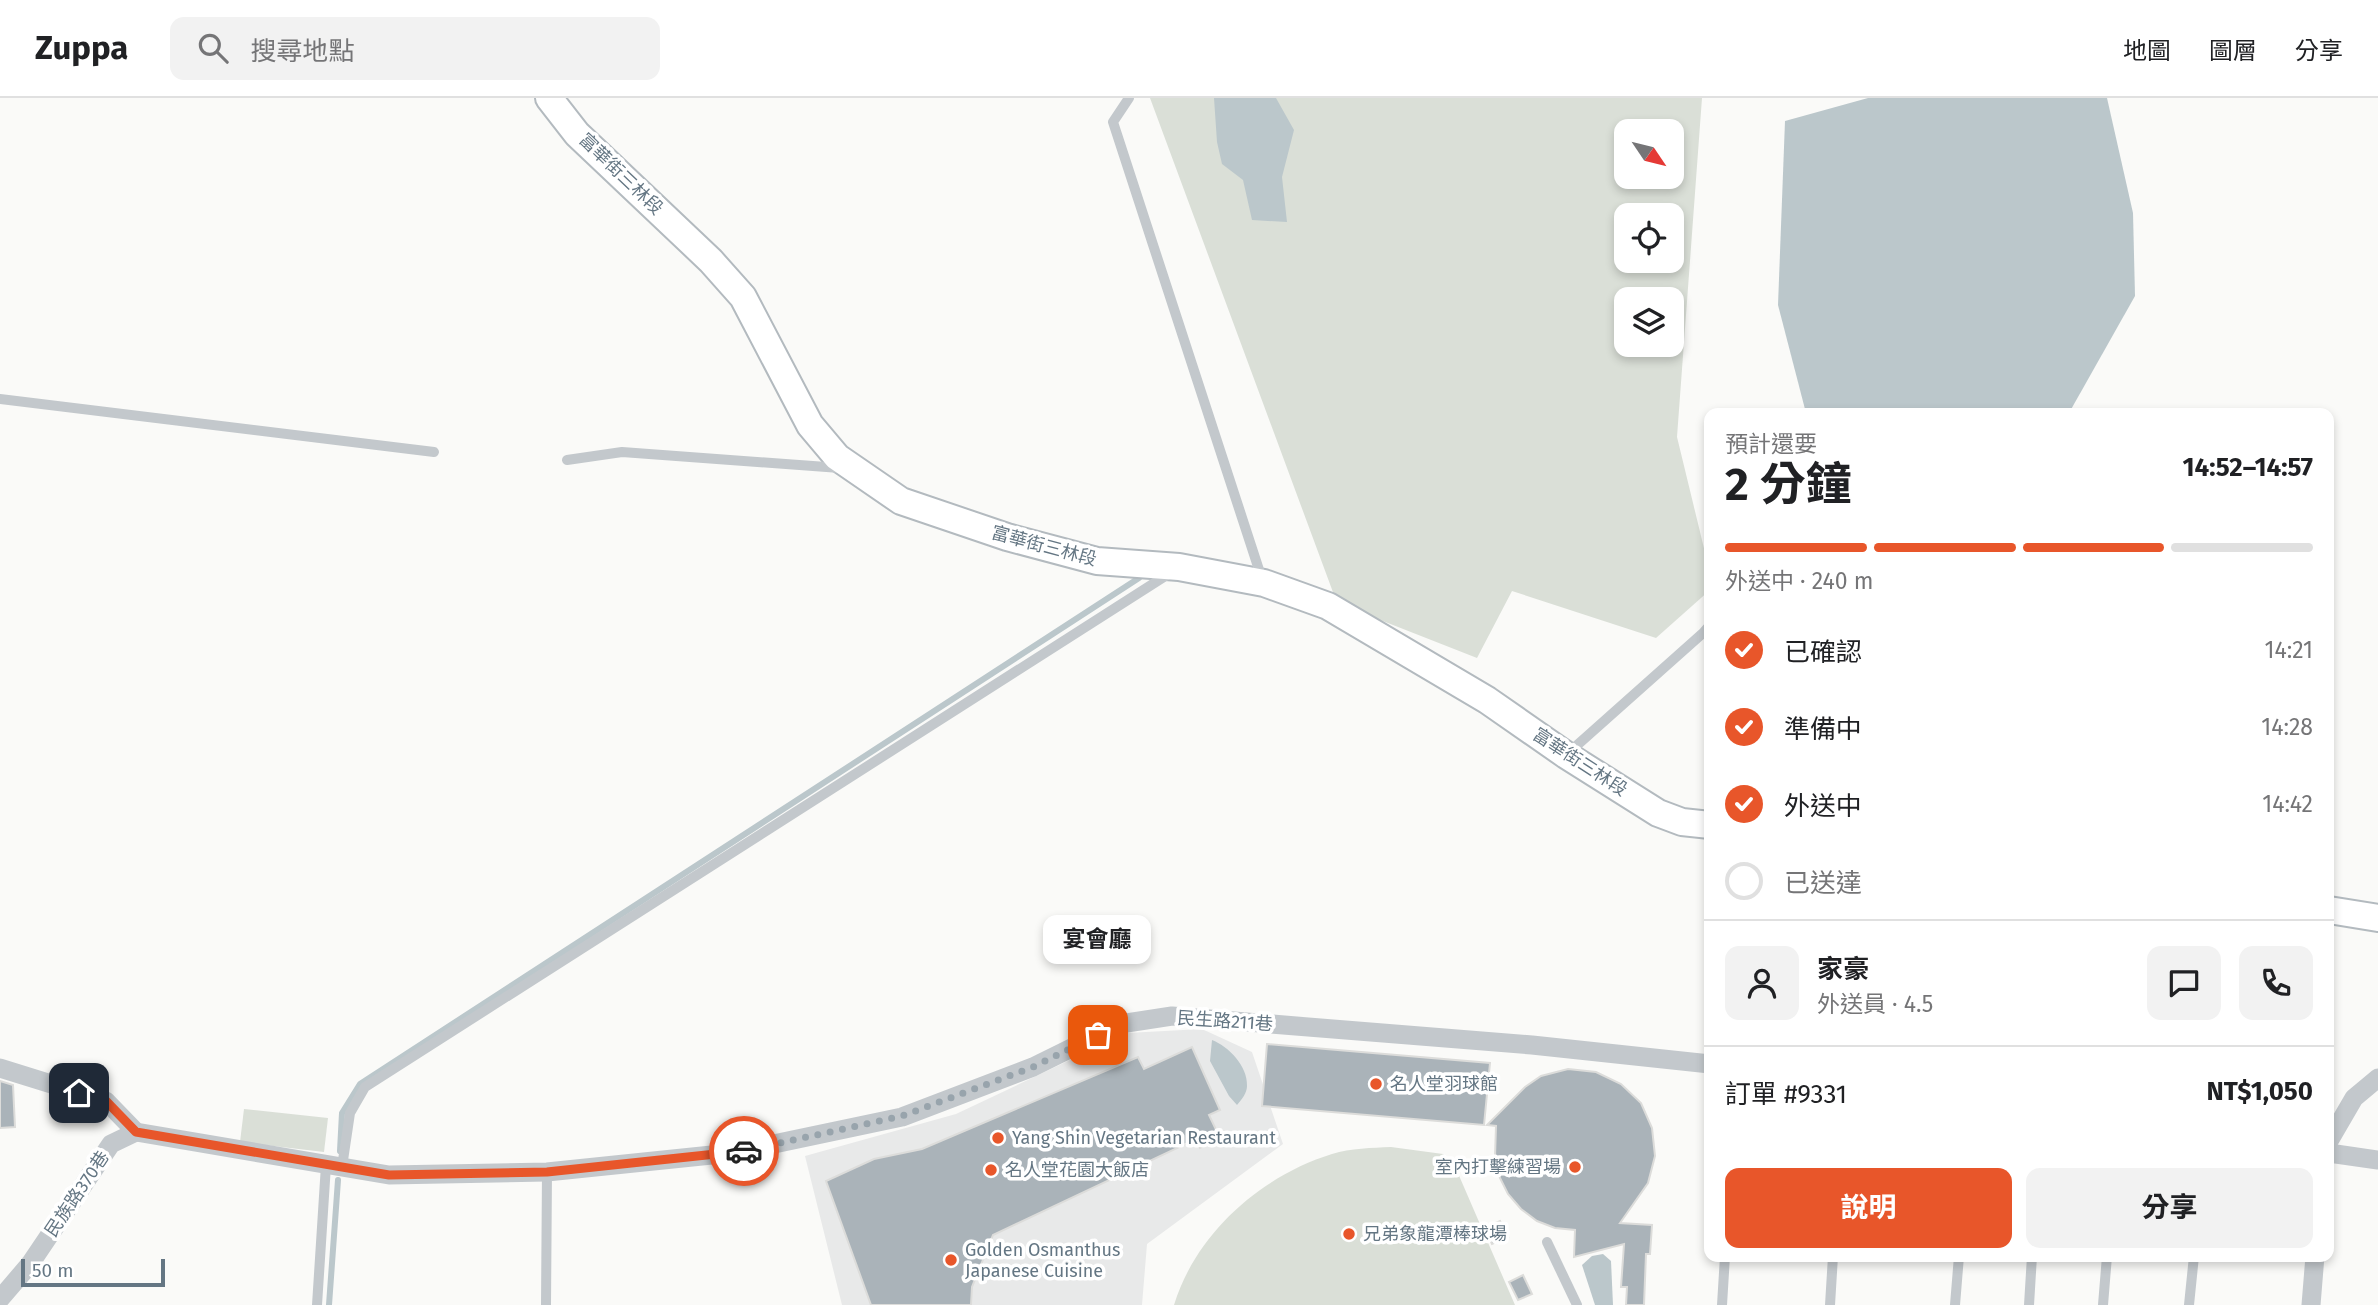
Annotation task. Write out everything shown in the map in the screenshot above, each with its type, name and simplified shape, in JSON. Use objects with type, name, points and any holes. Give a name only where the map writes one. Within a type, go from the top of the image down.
[{"type":"street","name":"富華街三林段","points":[[549,98],[578,134],[711,261],[743,297],[810,425],[837,457],[901,501],[1007,537],[1097,561],[1179,567],[1264,583],[1328,606],[1487,700],[1566,755],[1658,813],[1682,822],[1704,824]]},
{"type":"street","points":[[2334,911],[2378,918]]},
{"type":"street","name":"民生路211巷","points":[[136,1132],[389,1175],[547,1172],[731,1153],[902,1116],[1033,1067],[1120,1024],[1172,1016],[1532,1045],[1704,1063]]},
{"type":"street","points":[[0,1068],[106,1101],[136,1132]]},
{"type":"street","points":[[2334,1132],[2354,1098],[2378,1078]]},
{"type":"street","name":"民族路370巷","points":[[0,1299],[30,1264],[111,1143],[136,1132]]},
{"type":"street","points":[[2334,1154],[2378,1160]]},
{"type":"street","points":[[2311,1305],[2315,1262]]},
{"type":"lane","points":[[1129,98],[1112,122],[1264,583]]},
{"type":"lane","points":[[0,399],[434,452]]},
{"type":"lane","points":[[566,460],[622,452],[854,469]]},
{"type":"lane","points":[[317,1305],[334,1166],[349,1113],[365,1087],[1179,567]]},
{"type":"lane","points":[[1566,755],[1704,632]]},
{"type":"lane","points":[[546,1305],[547,1172]]},
{"type":"lane","points":[[1547,1242],[1577,1305]]},
{"type":"lane","points":[[1722,1305],[1725,1262]]},
{"type":"lane","points":[[1830,1305],[1833,1262]]},
{"type":"lane","points":[[1955,1305],[1959,1262]]},
{"type":"lane","points":[[2029,1305],[2032,1262]]},
{"type":"lane","points":[[2103,1305],[2107,1262]]},
{"type":"lane","points":[[2189,1305],[2193,1262]]},
{"type":"shaded area","points":[[1150,98],[1702,98],[1684,342],[1684,287],[1614,287],[1614,357],[1683,357],[1677,437],[1704,548],[1704,595],[1656,638],[1512,591],[1477,658],[1337,603]]},
{"type":"shaded area","points":[[1214,98],[1276,98],[1294,130],[1282,177],[1287,222],[1252,220],[1243,180],[1222,164],[1217,142]]},
{"type":"shaded area","points":[[1868,98],[2107,98],[2133,213],[2135,296],[2072,408],[1805,408],[1778,305],[1785,121]]},
{"type":"shaded area","points":[[1202,1029],[1252,1052],[1283,1144],[1147,1244],[1142,1305],[842,1305],[805,1156],[956,1114],[1127,1033]]},
{"type":"shaded area","points":[[1212,1040],[1230,1052],[1244,1071],[1247,1089],[1237,1105],[1229,1096],[1210,1061]]},
{"type":"shaded area","points":[[244,1109],[328,1118],[324,1152],[240,1142]]},
{"type":"shaded area","name":"兄弟象龍潭棒球場","points":[[1391,1147],[1443,1154],[1454,1164],[1515,1305],[1174,1305],[1198,1254],[1215,1231],[1257,1192],[1280,1177],[1332,1154],[1354,1149]]},
{"type":"shaded area","points":[[1603,1254],[1611,1261],[1613,1305],[1595,1305],[1582,1265],[1592,1256]]},
{"type":"building","name":"名人堂羽球館","points":[[1267,1044],[1490,1063],[1484,1125],[1262,1106]]},
{"type":"building","name":"名人堂花園大飯店","points":[[1192,1047],[1220,1110],[1209,1115],[1220,1138],[1200,1148],[1196,1139],[993,1235],[972,1287],[971,1305],[871,1305],[826,1181],[874,1159],[922,1149],[1138,1057],[1144,1069]]},
{"type":"building","name":"室內打擊練習場","points":[[1568,1069],[1596,1072],[1621,1084],[1641,1103],[1652,1128],[1655,1156],[1648,1183],[1620,1223],[1652,1225],[1650,1254],[1646,1254],[1644,1305],[1626,1305],[1627,1287],[1621,1287],[1624,1244],[1574,1257],[1575,1230],[1555,1228],[1537,1221],[1521,1209],[1508,1194],[1499,1176],[1495,1157],[1496,1126],[1487,1125],[1525,1087],[1541,1076]]},
{"type":"building","points":[[0,1081],[13,1085],[15,1127],[0,1128]]},
{"type":"building","points":[[1500,1221],[1508,1237],[1492,1244],[1485,1228]]},
{"type":"building","points":[[1523,1275],[1532,1294],[1518,1300],[1509,1282]]},
{"type":"waterway","points":[[340,1151],[342,1113],[360,1084],[1139,578]]},
{"type":"waterway","points":[[329,1305],[338,1180]]},
{"type":"way so far","points":[[744,1151],[902,1116],[1033,1067],[1098,1035]]},
{"type":"place","name":"宴會廳","points":[[1098,1035]]},
{"type":"place","name":"名人堂羽球館","points":[[1376,1084]]},
{"type":"place","name":"Yang Shin Vegetarian Restaurant","points":[[998,1138]]},
{"type":"place","name":"室內打擊練習場","points":[[1575,1167]]},
{"type":"place","name":"名人堂花園大飯店","points":[[991,1170]]},
{"type":"place","name":"兄弟象龍潭棒球場","points":[[1349,1234]]},
{"type":"place","name":"Golden Osmanthus Japanese Cuisine","points":[[951,1260]]},
{"type":"route","points":[[79,1093],[106,1101],[136,1132],[389,1175],[547,1172],[744,1151]]}]
